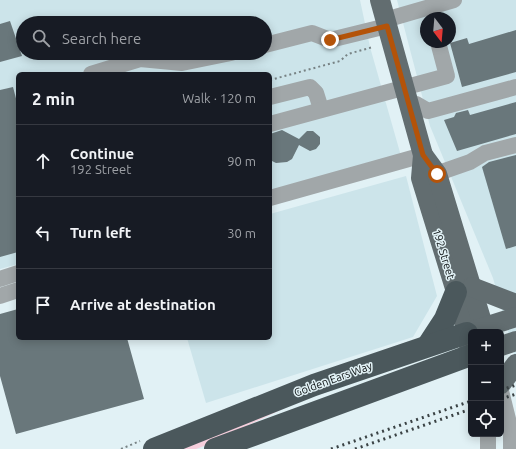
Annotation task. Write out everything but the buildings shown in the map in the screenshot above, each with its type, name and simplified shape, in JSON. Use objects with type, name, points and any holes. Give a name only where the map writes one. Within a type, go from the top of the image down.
[{"type":"highway","points":[[428,345],[464,289]]},
{"type":"highway","name":"Golden Ears Way","points":[[154,449],[314,385],[428,345],[468,341]]},
{"type":"highway","name":"Golden Ears Way","points":[[214,449],[468,343]]},
{"type":"main road","name":"192 Street","points":[[380,0],[403,87],[464,289],[473,329]]},
{"type":"main road","points":[[464,289],[516,304]]},
{"type":"main road","name":"Golden Ears Way","points":[[495,329],[516,317]]},
{"type":"main road","points":[[504,345],[516,342]]},
{"type":"main road","points":[[504,380],[516,364]]},
{"type":"street","points":[[432,12],[454,0]]},
{"type":"street","points":[[272,42],[312,33],[330,40],[386,23],[420,15]]},
{"type":"street","points":[[272,123],[447,76],[440,48]]},
{"type":"street","points":[[98,72],[137,60]]},
{"type":"street","points":[[150,60],[182,63],[197,60]]},
{"type":"street","points":[[272,96],[310,87],[316,93],[321,109]]},
{"type":"street","points":[[409,106],[416,104],[428,111],[516,87]]},
{"type":"street","points":[[429,176],[470,162],[485,153],[516,145]]},
{"type":"street","points":[[272,197],[423,155]]},
{"type":"street","points":[[0,279],[16,274]]},
{"type":"street","points":[[0,286],[16,282]]},
{"type":"street","points":[[0,296],[16,291]]},
{"type":"street","points":[[504,401],[511,431],[511,449]]},
{"type":"street","points":[[488,437],[488,449]]},
{"type":"path","points":[[272,79],[340,61],[348,54],[373,47]]},
{"type":"shaded area","points":[[0,0],[360,0],[370,47],[401,156],[272,192],[272,72],[16,72],[16,265],[0,269]]},
{"type":"shaded area","points":[[397,0],[516,0],[516,360],[493,278],[430,126]]},
{"type":"shaded area","points":[[406,176],[437,296],[413,337],[206,403],[188,340],[272,340],[272,213]]},
{"type":"shaded area","points":[[308,397],[204,446],[196,449],[174,449]]},
{"type":"railway","points":[[504,389],[516,385]]},
{"type":"railway","points":[[504,398],[516,394]]},
{"type":"railway","points":[[331,449],[468,402]]},
{"type":"railway","points":[[355,449],[468,410]]},
{"type":"route","points":[[330,40],[387,26],[423,155],[437,174]]}]
